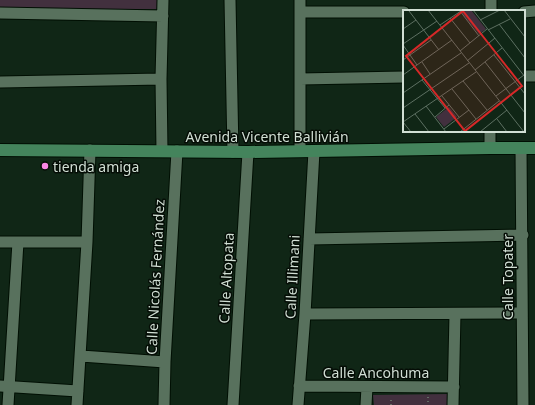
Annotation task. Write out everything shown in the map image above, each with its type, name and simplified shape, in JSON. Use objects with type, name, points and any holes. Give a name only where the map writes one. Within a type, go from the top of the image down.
[{"type":"street","points":[[162,151],[161,79],[163,0]]},
{"type":"street","points":[[230,0],[233,152]]},
{"type":"street","points":[[300,0],[300,151]]},
{"type":"street","points":[[525,12],[535,11]]},
{"type":"street","points":[[300,12],[403,12]]},
{"type":"street","points":[[0,13],[163,16]]},
{"type":"street","points":[[300,79],[403,77]]},
{"type":"street","points":[[0,82],[161,79]]},
{"type":"street","points":[[490,132],[490,148]]},
{"type":"street","name":"Calle Topater","points":[[522,148],[523,405]]},
{"type":"street","name":"Avenida Vicente Ballivián","points":[[0,150],[248,152],[535,148]]},
{"type":"street","points":[[77,405],[87,242],[90,150]]},
{"type":"street","name":"Calle Nicolás Fernández","points":[[164,405],[177,151]]},
{"type":"street","name":"Calle Illimani","points":[[298,405],[305,314],[314,151]]},
{"type":"street","name":"Calle Altopata","points":[[233,405],[248,152]]},
{"type":"street","points":[[309,240],[523,235]]},
{"type":"street","points":[[0,242],[87,242]]},
{"type":"street","points":[[8,405],[4,386],[18,242]]},
{"type":"street","points":[[305,314],[522,313]]},
{"type":"street","points":[[454,405],[455,314]]},
{"type":"street","points":[[81,356],[165,362]]},
{"type":"street","points":[[4,386],[78,391]]},
{"type":"street","name":"Calle Ancohuma","points":[[299,386],[454,387]]},
{"type":"street","points":[[366,405],[368,387]]},
{"type":"path","points":[[391,405],[392,395]]},
{"type":"path","points":[[428,395],[428,405]]},
{"type":"shaded area","points":[[0,0],[157,0],[157,9],[0,9]]},
{"type":"shaded area","points":[[448,394],[448,405],[374,405],[373,395]]},
{"type":"place","name":"tienda amiga","points":[[45,166]]}]
